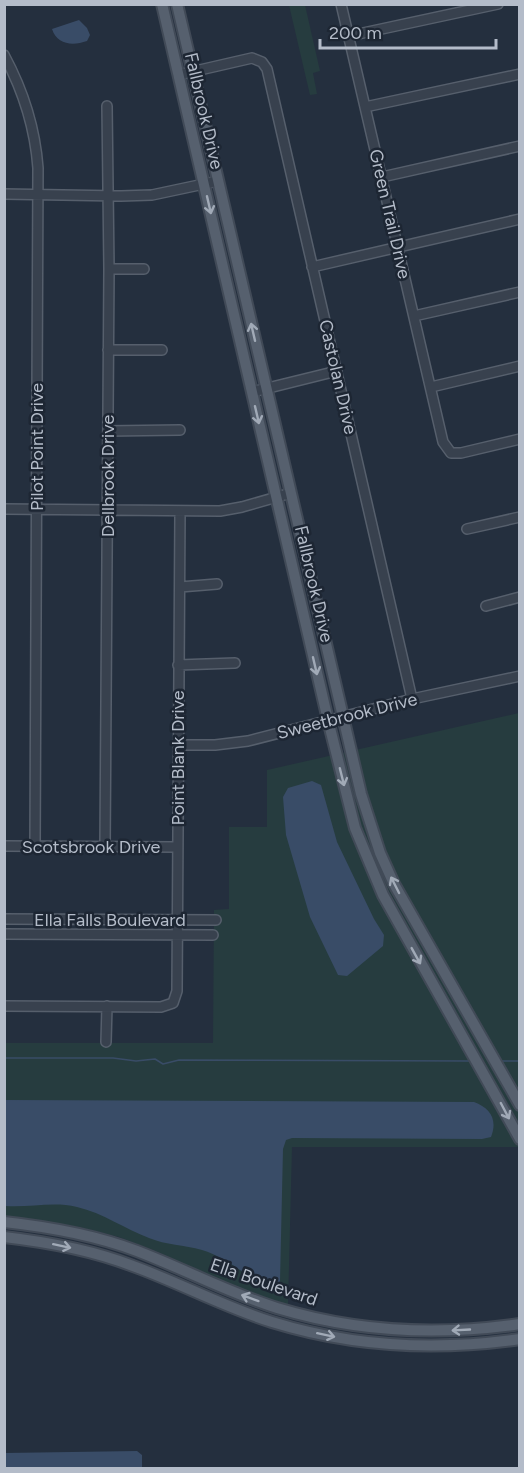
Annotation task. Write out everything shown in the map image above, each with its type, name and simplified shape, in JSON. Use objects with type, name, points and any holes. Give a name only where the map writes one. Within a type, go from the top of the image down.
[{"type":"main road","name":"Fallbrook Drive","points":[[162,4],[355,828],[382,895],[519,1139]]},
{"type":"main road","name":"Fallbrook Drive","points":[[177,4],[361,794],[380,853],[394,884],[519,1105]]},
{"type":"main road","points":[[227,285],[242,281]]},
{"type":"main road","points":[[306,623],[320,619]]},
{"type":"main road","points":[[367,859],[380,853]]},
{"type":"main road","points":[[487,1079],[499,1068]]},
{"type":"main road","name":"Ella Boulevard","points":[[4,1222],[73,1233],[120,1245],[276,1307],[328,1321],[399,1331],[462,1330],[519,1324]]},
{"type":"main road","points":[[19,1239],[20,1224]]},
{"type":"main road","name":"Ella Boulevard","points":[[4,1237],[70,1247],[115,1259],[271,1322],[325,1335],[398,1346],[463,1345],[519,1339]]},
{"type":"main road","points":[[271,1322],[276,1307]]},
{"type":"main road","points":[[398,1346],[399,1331]]},
{"type":"street","name":"Green Trail Drive","points":[[341,4],[443,442],[452,453],[461,453],[519,439]]},
{"type":"street","points":[[349,36],[498,4]]},
{"type":"street","name":"Pilot Point Drive","points":[[4,55],[23,94],[32,122],[36,145],[38,195],[35,846]]},
{"type":"street","name":"Castolan Drive","points":[[193,71],[246,59],[257,59],[267,69],[412,699]]},
{"type":"street","points":[[178,75],[193,71]]},
{"type":"street","points":[[365,107],[519,74]]},
{"type":"street","name":"Dellbrook Drive","points":[[105,847],[109,268],[107,106]]},
{"type":"street","points":[[382,177],[519,146]]},
{"type":"street","points":[[4,194],[152,195],[218,180]]},
{"type":"street","points":[[312,267],[519,219]]},
{"type":"street","points":[[109,268],[144,269]]},
{"type":"street","points":[[414,316],[519,292]]},
{"type":"street","points":[[108,350],[162,350]]},
{"type":"street","points":[[430,387],[519,366]]},
{"type":"street","points":[[252,392],[337,371]]},
{"type":"street","points":[[108,431],[180,430]]},
{"type":"street","points":[[4,509],[220,511],[291,493]]},
{"type":"street","name":"Point Blank Drive","points":[[107,1006],[162,1007],[173,1003],[177,991],[180,511]]},
{"type":"street","points":[[467,529],[519,517]]},
{"type":"street","points":[[180,587],[217,584]]},
{"type":"street","points":[[486,606],[519,597]]},
{"type":"street","points":[[178,665],[235,663]]},
{"type":"street","name":"Sweetbrook Drive","points":[[179,745],[240,742],[412,699],[517,677]]},
{"type":"street","name":"Scotsbrook Drive","points":[[4,846],[177,847]]},
{"type":"street","name":"Ella Falls Boulevard","points":[[4,919],[216,920]]},
{"type":"street","points":[[33,934],[34,919]]},
{"type":"street","name":"Ella Falls Boulevard","points":[[4,934],[213,935]]},
{"type":"street","points":[[4,1006],[107,1006],[106,1042]]},
{"type":"green space","points":[[289,5],[305,5],[320,71],[313,73],[317,94],[310,95]]},
{"type":"green space","points":[[519,713],[519,1147],[292,1147],[288,1306],[242,1290],[119,1237],[79,1227],[5,1216],[5,1043],[213,1043],[214,910],[229,909],[229,827],[267,827],[267,770]]},
{"type":"water","points":[[79,20],[90,35],[87,41],[66,43],[54,34],[52,29]]},
{"type":"water","points":[[312,781],[321,785],[337,842],[384,935],[383,946],[347,976],[338,975],[310,917],[286,835],[283,797],[288,788]]},
{"type":"water","points":[[5,1100],[474,1102],[488,1111],[494,1125],[491,1137],[482,1139],[292,1138],[286,1140],[283,1149],[280,1281],[277,1286],[265,1288],[235,1266],[210,1253],[155,1240],[87,1210],[68,1205],[5,1206]]},
{"type":"water","points":[[137,1451],[142,1455],[142,1468],[5,1468],[5,1453]]},
{"type":"waterway","points":[[4,1058],[113,1058],[136,1061],[155,1059],[163,1064],[179,1060],[471,1061]]},
{"type":"waterway","points":[[499,1061],[520,1061]]}]
